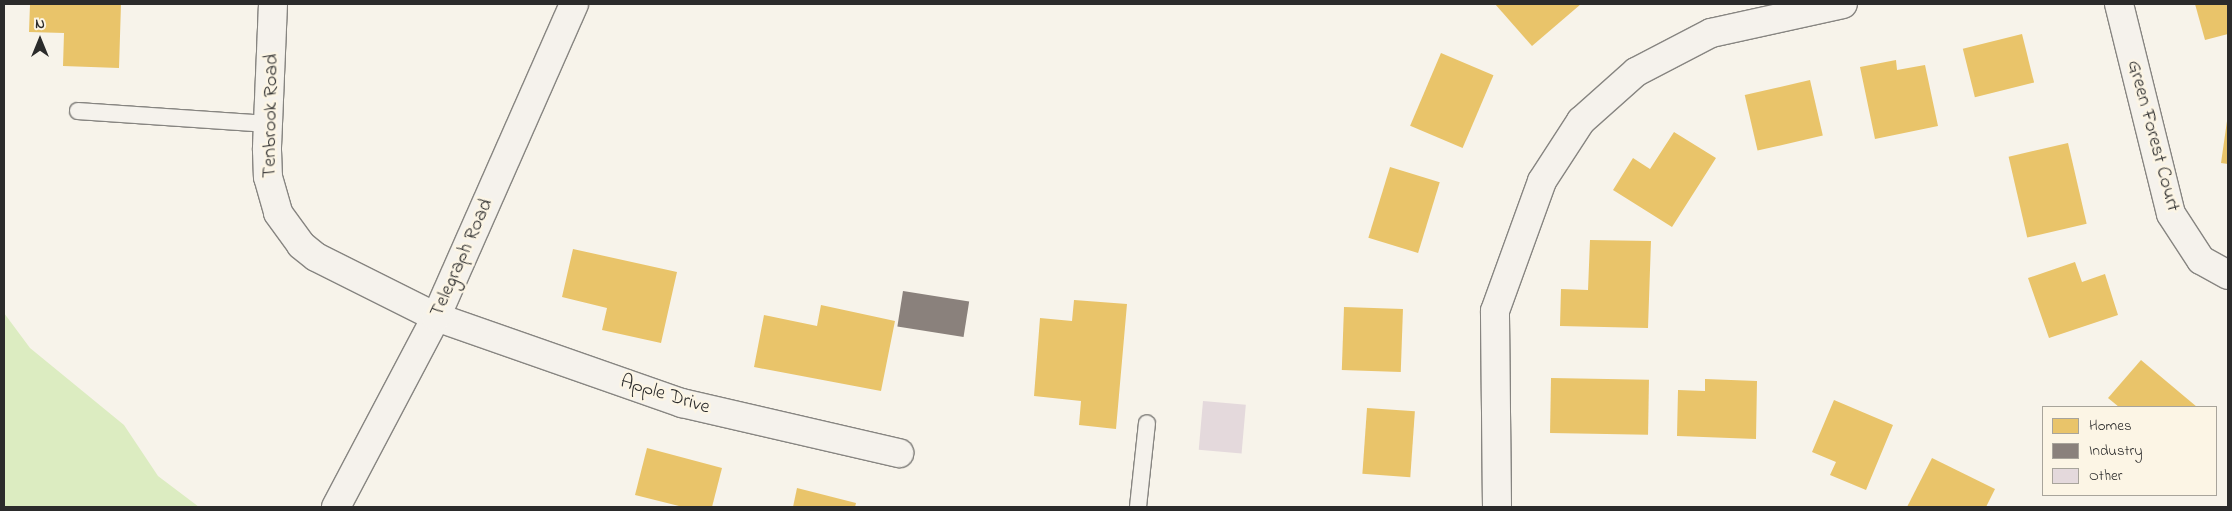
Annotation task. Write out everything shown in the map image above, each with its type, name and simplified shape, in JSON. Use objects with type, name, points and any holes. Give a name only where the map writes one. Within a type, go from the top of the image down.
[{"type":"street","name":"Tenbrook Road","points":[[273,4],[268,124],[268,177],[272,199],[288,230],[301,245],[338,270],[436,317]]},
{"type":"street","name":"Telegraph Road","points":[[336,507],[436,317],[574,4]]},
{"type":"street","points":[[1497,507],[1494,310],[1542,181],[1581,121],[1636,72],[1711,33],[1843,4]]},
{"type":"street","name":"Green Forest Court","points":[[2119,4],[2171,214],[2201,260],[2228,275]]},
{"type":"street","name":"Apple Drive","points":[[436,317],[682,404],[899,453]]},
{"type":"lane","points":[[78,111],[268,124]]},
{"type":"lane","points":[[1138,507],[1147,423]]},
{"type":"green space","points":[[4,313],[30,348],[124,425],[158,476],[199,507],[4,507]]},
{"type":"building: Homes","points":[[30,4],[121,4],[119,68],[63,66],[64,33],[29,32]]},
{"type":"building: Homes","points":[[1495,4],[1581,4],[1532,46]]},
{"type":"building: Homes","points":[[2195,4],[2228,4],[2228,34],[2205,40]]},
{"type":"building: Homes","points":[[2022,34],[2034,83],[1975,97],[1963,49]]},
{"type":"building: Homes","points":[[1441,53],[1493,75],[1463,148],[1410,126]]},
{"type":"building: Homes","points":[[1896,60],[1897,70],[1925,65],[1938,126],[1875,139],[1860,67]]},
{"type":"building: Homes","points":[[1810,80],[1823,136],[1758,151],[1745,95]]},
{"type":"building: Homes","points":[[2228,121],[2228,164],[2221,163]]},
{"type":"building: Homes","points":[[1674,132],[1716,158],[1672,227],[1613,190],[1633,158],[1650,169]]},
{"type":"building: Homes","points":[[2068,143],[2087,224],[2027,238],[2009,157]]},
{"type":"building: Homes","points":[[1390,167],[1440,182],[1418,253],[1368,238]]},
{"type":"building: Homes","points":[[1590,240],[1651,241],[1648,328],[1560,326],[1561,289],[1588,290]]},
{"type":"building: Homes","points":[[573,249],[677,272],[661,343],[602,330],[607,308],[562,297]]},
{"type":"building: Homes","points":[[2075,262],[2082,282],[2105,274],[2118,315],[2049,338],[2028,278]]},
{"type":"building: Homes","points":[[1074,300],[1127,304],[1116,429],[1079,425],[1081,401],[1034,396],[1040,318],[1072,321]]},
{"type":"building: Homes","points":[[821,305],[895,321],[881,391],[754,367],[764,315],[817,326]]},
{"type":"building: Homes","points":[[1344,307],[1403,309],[1401,372],[1342,370]]},
{"type":"building: Homes","points":[[2141,360],[2196,406],[2118,406],[2108,398]]},
{"type":"building: Homes","points":[[1551,378],[1649,380],[1648,435],[1550,433]]},
{"type":"building: Homes","points":[[1705,379],[1757,381],[1756,439],[1677,436],[1678,390],[1705,391]]},
{"type":"building: Homes","points":[[1834,400],[1893,425],[1866,490],[1830,475],[1836,462],[1812,452]]},
{"type":"building: Homes","points":[[1367,408],[1415,411],[1410,477],[1362,474]]},
{"type":"building: Homes","points":[[647,448],[722,468],[712,507],[683,507],[635,495]]},
{"type":"building: Homes","points":[[1932,458],[1995,489],[1986,507],[1907,507]]},
{"type":"building: Homes","points":[[797,488],[856,503],[855,507],[793,507]]},
{"type":"building: Industry","points":[[903,291],[969,301],[964,337],[897,327]]},
{"type":"building: Other","points":[[1203,401],[1246,405],[1242,454],[1199,450]]}]
